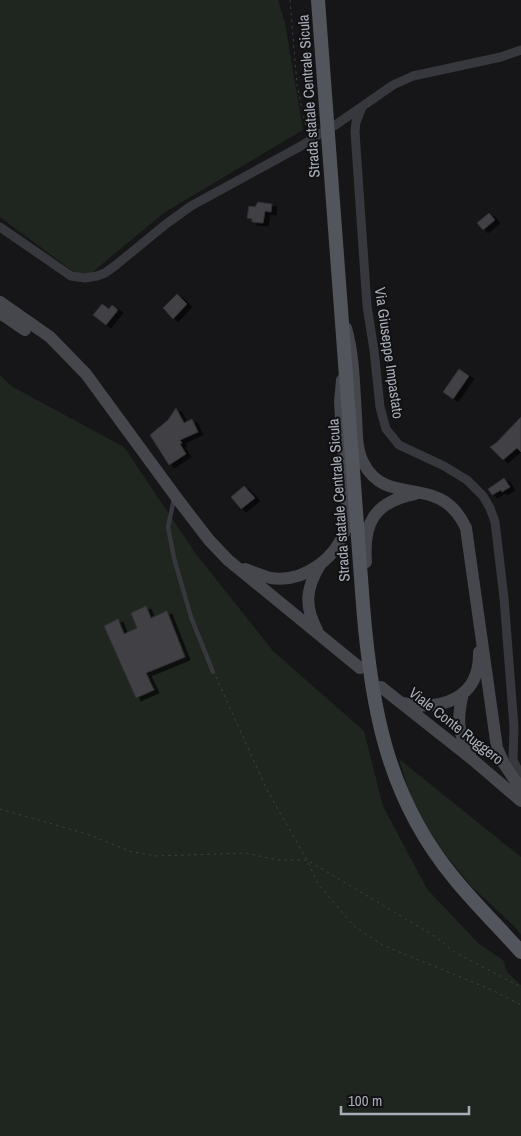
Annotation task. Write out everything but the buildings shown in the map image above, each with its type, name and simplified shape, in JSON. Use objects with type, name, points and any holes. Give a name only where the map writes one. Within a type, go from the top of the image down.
[{"type":"main road","name":"Strada statale Centrale Sicula","points":[[318,0],[367,651],[375,706],[388,758],[414,818],[453,877],[521,952]]},
{"type":"main road","points":[[0,302],[50,337],[76,362],[107,401],[175,496],[209,540],[228,560],[360,668]]},
{"type":"main road","points":[[341,308],[351,346],[358,446],[365,465],[376,479],[384,485],[428,494],[446,501],[455,509],[466,528],[497,748],[519,794]]},
{"type":"main road","points":[[0,313],[76,362]]},
{"type":"main road","points":[[318,633],[311,620],[308,590],[312,577],[339,543],[346,526],[347,512],[340,402],[345,360]]},
{"type":"main road","points":[[388,758],[373,650],[365,548],[366,536],[369,524],[384,505],[403,496],[422,493]]},
{"type":"main road","points":[[228,560],[255,573],[272,578],[295,576],[320,565]]},
{"type":"main road","points":[[472,759],[463,743],[458,725],[463,693],[473,679],[479,662],[478,619]]},
{"type":"main road","name":"Viale Conte Ruggero","points":[[381,686],[519,794]]},
{"type":"main road","points":[[400,702],[418,706],[444,704],[463,693]]},
{"type":"main road","points":[[475,902],[507,926],[521,942]]},
{"type":"street","points":[[334,126],[393,85],[413,76],[501,57],[521,50]]},
{"type":"street","name":"Via Giuseppe Impastato","points":[[362,107],[356,122],[355,132],[359,214],[367,306],[380,407],[386,429],[398,445],[444,466],[467,480],[483,496],[490,508],[495,522],[500,558],[518,725],[513,760],[521,776]]},
{"type":"street","points":[[0,227],[71,276],[85,278],[97,276],[116,266],[166,224],[191,206],[322,133]]},
{"type":"lane","points":[[175,496],[168,527],[174,558],[191,617],[213,672]]},
{"type":"path","points":[[290,0],[297,85],[308,140]]},
{"type":"path","points":[[213,672],[267,790],[307,860],[318,884],[354,926],[382,945],[492,990],[521,1005]]},
{"type":"path","points":[[0,809],[87,834],[129,851],[156,856],[246,853],[277,860],[307,860],[436,937],[456,953],[521,987]]},
{"type":"shaded area","points":[[0,0],[278,0],[285,23],[303,130],[165,212],[89,275],[74,272],[0,217]]},
{"type":"shaded area","points":[[0,375],[11,386],[124,447],[196,554],[273,651],[364,731],[383,806],[427,889],[478,943],[503,960],[507,972],[521,985],[521,1136],[0,1136]]},
{"type":"shaded area","points":[[399,759],[521,857],[521,935],[514,926],[471,886],[442,850],[414,808]]}]
